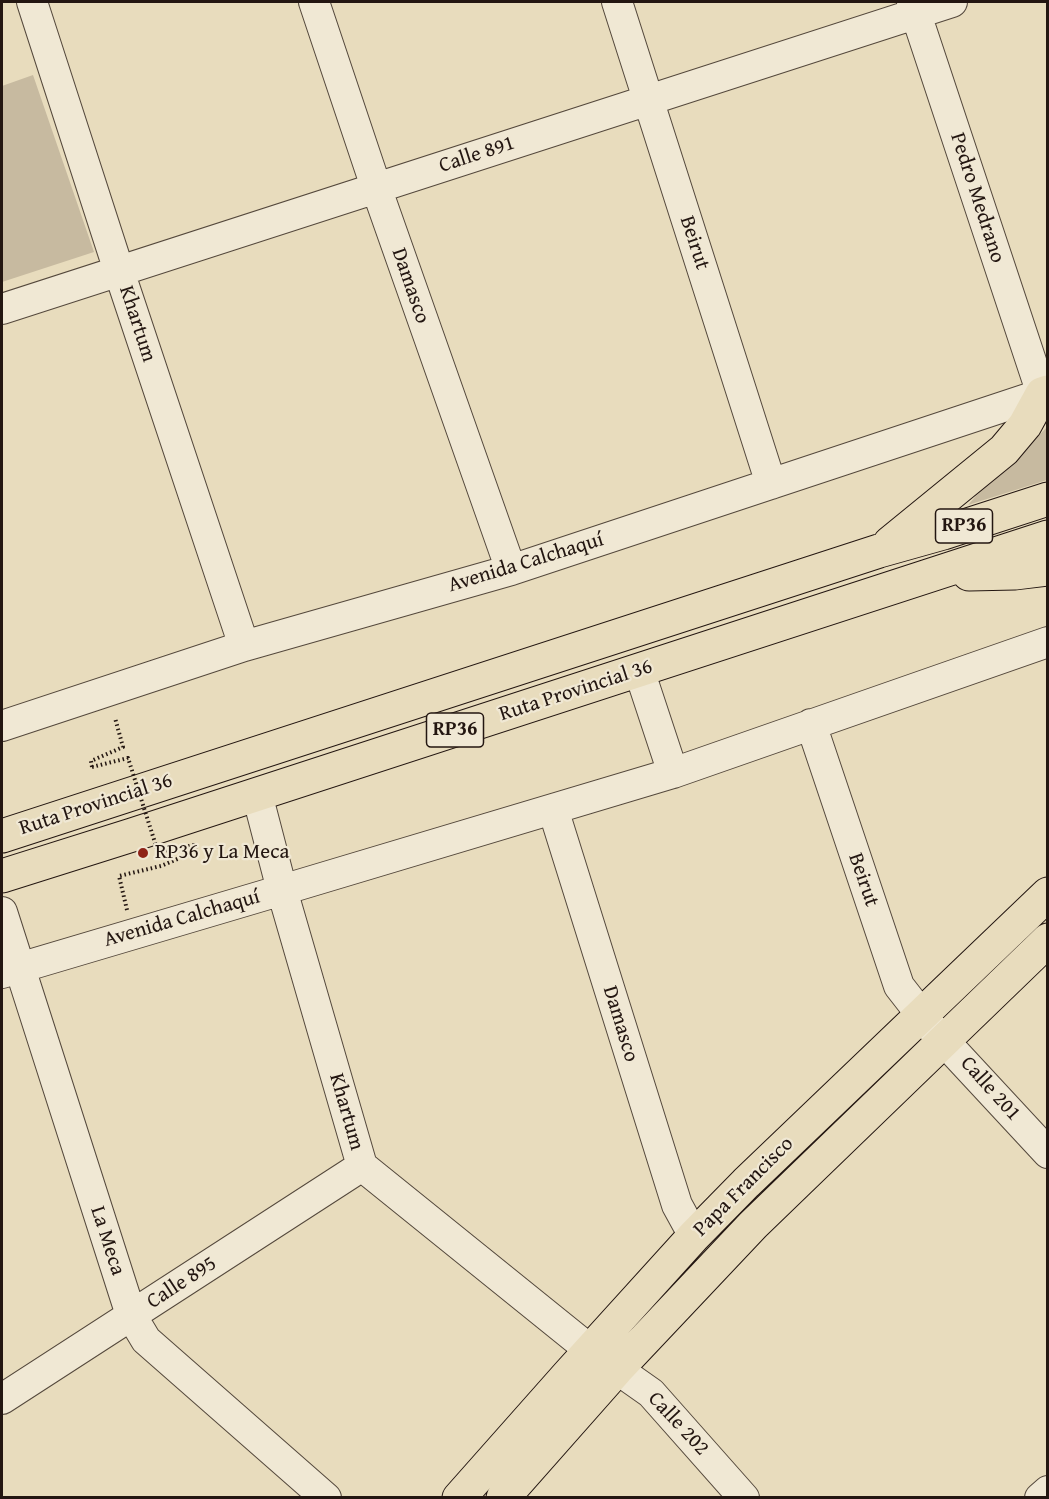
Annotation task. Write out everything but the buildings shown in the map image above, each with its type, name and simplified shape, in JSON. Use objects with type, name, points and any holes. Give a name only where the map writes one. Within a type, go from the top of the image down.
[{"type":"main road","points":[[879,551],[1004,450],[1025,425],[1045,393]]},
{"type":"main road","name":"Ruta Provincial 36","points":[[2,836],[879,551],[1047,499]]},
{"type":"main road","name":"Ruta Provincial 36","points":[[2,876],[1047,537]]},
{"type":"main road","points":[[907,583],[970,574],[1015,573],[1047,569]]},
{"type":"main road","name":"Papa Francisco","points":[[459,1497],[603,1360],[753,1225],[932,1027],[1047,894]]},
{"type":"main road","name":"Papa Francisco","points":[[503,1497],[694,1236],[746,1183],[932,1027],[1047,940]]},
{"type":"street","name":"Khartum","points":[[32,2],[244,646]]},
{"type":"street","name":"Damasco","points":[[314,2],[375,187],[511,570]]},
{"type":"street","name":"Beirut","points":[[617,2],[771,484]]},
{"type":"street","name":"Calle 891","points":[[2,309],[648,100],[914,7],[952,2]]},
{"type":"street","name":"Pedro Medrano","points":[[914,7],[1045,393]]},
{"type":"street","name":"Avenida Calchaquí","points":[[2,726],[244,646],[511,570],[1045,393]]},
{"type":"street","name":"Avenida Calchaquí","points":[[10,970],[673,773],[1047,642]]},
{"type":"street","points":[[639,670],[673,773]]},
{"type":"street","name":"Beirut","points":[[811,724],[899,986],[932,1027]]},
{"type":"street","name":"Khartum","points":[[257,794],[282,890],[362,1166],[603,1360]]},
{"type":"street","name":"Damasco","points":[[553,809],[677,1204],[694,1236]]},
{"type":"street","name":"La Meca","points":[[2,912],[10,970],[131,1315],[146,1340],[326,1497]]},
{"type":"street","name":"Calle 201","points":[[932,1027],[1047,1153]]},
{"type":"street","name":"Calle 895","points":[[2,1399],[362,1166]]},
{"type":"street","name":"Calle 202","points":[[603,1360],[651,1393],[744,1497]]},
{"type":"street","points":[[1040,1497],[1047,1491]]},
{"type":"path","points":[[107,691],[123,747],[91,761],[92,767],[128,758],[158,852],[194,844],[196,851],[161,866],[119,876],[132,934]]},
{"type":"shaded area","points":[[33,75],[94,252],[2,282],[2,86]]},
{"type":"shaded area","points":[[1047,427],[1047,480],[968,505],[988,482],[1025,450]]},
{"type":"shaded area","points":[[912,1043],[917,1044],[638,1328],[632,1328],[724,1221]]},
{"type":"place","name":"RP36 y La Meca","points":[[143,853]]}]
